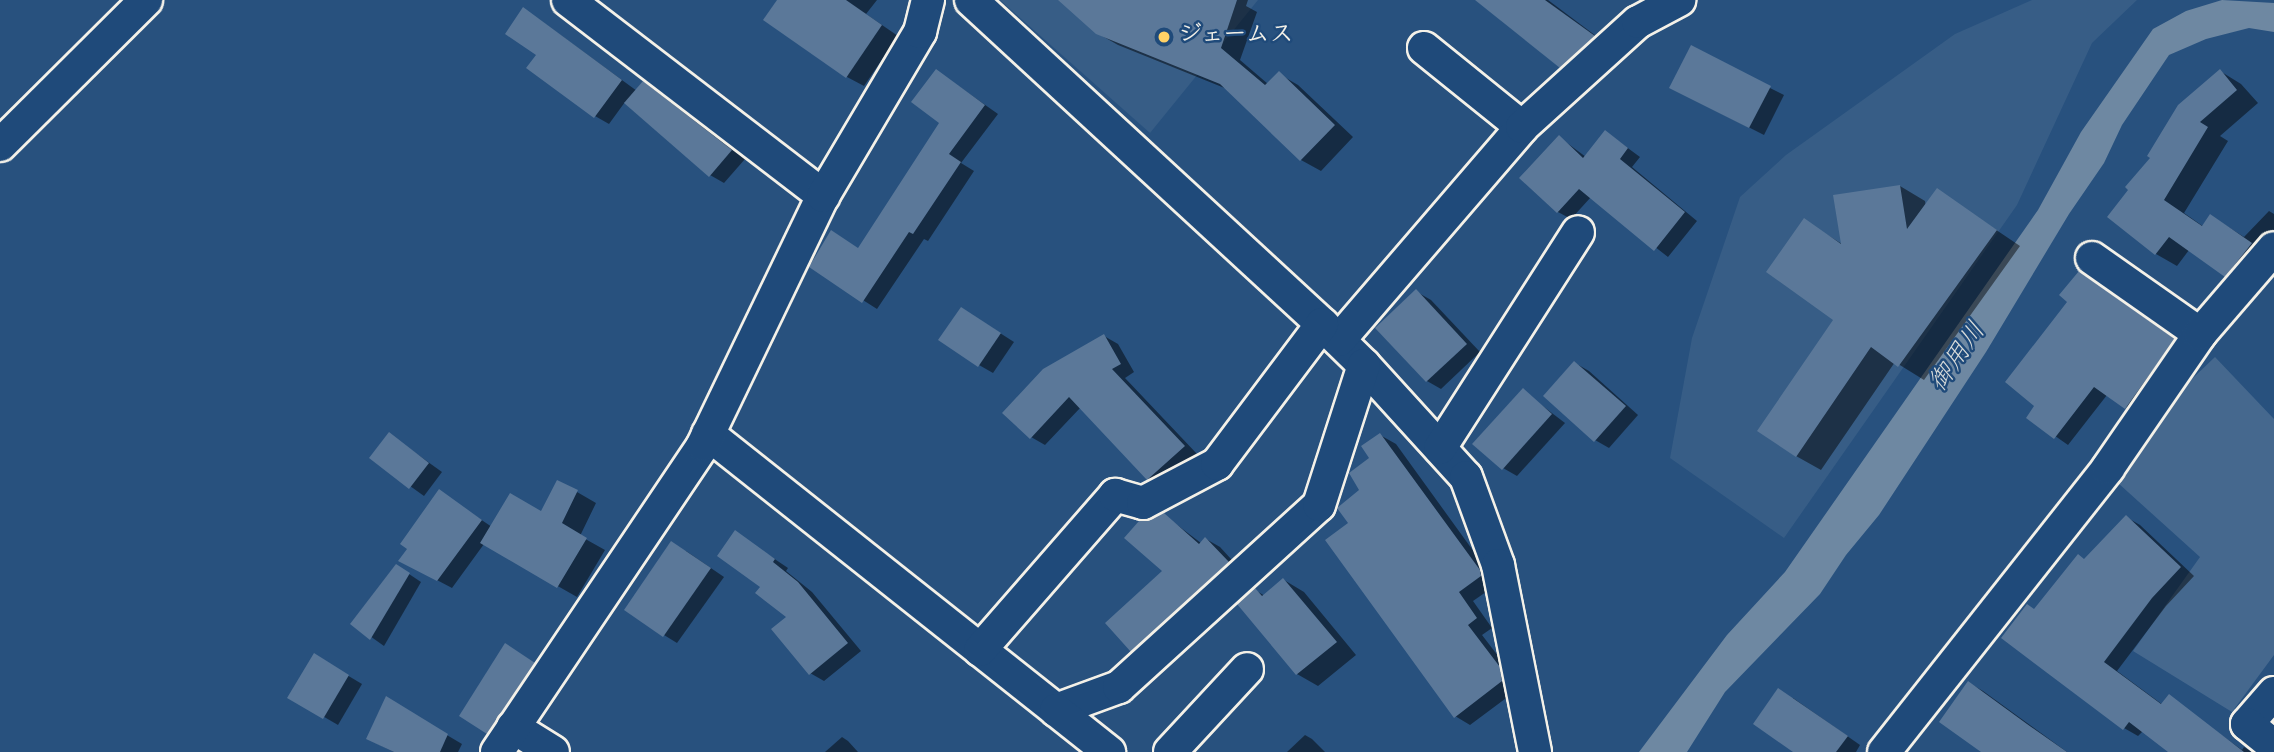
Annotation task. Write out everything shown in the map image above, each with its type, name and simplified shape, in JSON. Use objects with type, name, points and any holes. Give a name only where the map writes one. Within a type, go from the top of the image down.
[{"type":"street","points":[[0,145],[146,0]]},
{"type":"street","points":[[568,0],[823,196]]},
{"type":"street","points":[[553,752],[505,740],[708,434],[823,196],[920,32],[928,0]]},
{"type":"street","points":[[971,0],[1330,332],[1364,365],[1466,477],[1498,565],[1535,752]]},
{"type":"street","points":[[980,650],[1115,495],[1143,503],[1217,464],[1330,332],[1522,127],[1638,22],[1679,0]]},
{"type":"street","points":[[1424,48],[1522,127]]},
{"type":"street","points":[[1440,448],[1578,232]]},
{"type":"street","points":[[1884,752],[2108,468],[2200,334],[2274,248]]},
{"type":"street","points":[[2092,258],[2200,334]]},
{"type":"street","points":[[1056,710],[1119,687],[1319,505],[1364,365]]},
{"type":"street","points":[[708,434],[1110,752]]},
{"type":"street","points":[[1170,752],[1247,669]]},
{"type":"street","points":[[2274,693],[2247,724],[2274,747]]},
{"type":"shaded area","points":[[1000,0],[1258,0],[1150,133]]},
{"type":"shaded area","points":[[2032,0],[2137,0],[2092,43],[2017,205],[1784,538],[1670,458],[1692,338],[1740,197],[1786,155],[1955,34]]},
{"type":"shaded area","points":[[2215,357],[2274,419],[2274,655],[2232,712],[2133,651],[2200,557],[2118,483],[2175,395]]},
{"type":"water","name":"御用川","points":[[2222,0],[2274,3],[2274,32],[2249,28],[2206,39],[2169,55],[2122,125],[2104,163],[2069,214],[1986,352],[1879,515],[1846,555],[1820,594],[1725,692],[1687,752],[1639,752],[1727,635],[1785,572],[2038,210],[2081,132],[2153,29],[2186,11]]},
{"type":"building","points":[[777,0],[846,0],[882,25],[846,78],[763,20]]},
{"type":"building","points":[[1058,0],[1237,0],[1221,48],[1265,85],[1279,71],[1335,125],[1300,161],[1220,84],[1096,34]]},
{"type":"building","points":[[1475,0],[1545,0],[1595,36],[1560,68]]},
{"type":"building","points":[[523,7],[622,80],[594,118],[526,68],[536,55],[505,34]]},
{"type":"building","points":[[1691,45],[1771,86],[1749,128],[1669,88]]},
{"type":"building","points":[[936,69],[985,105],[949,154],[961,162],[913,234],[909,232],[862,303],[809,267],[831,230],[858,248],[939,123],[911,102]]},
{"type":"building","points":[[2220,69],[2237,90],[2200,122],[2208,127],[2164,200],[2202,226],[2210,214],[2252,243],[2225,277],[2169,237],[2155,255],[2107,217],[2128,190],[2125,187],[2150,158],[2147,156],[2178,105]]},
{"type":"building","points":[[643,81],[732,150],[709,177],[624,103]]},
{"type":"building","points":[[1605,130],[1628,148],[1620,159],[1685,212],[1654,251],[1579,189],[1557,213],[1519,178],[1559,135],[1583,158]]},
{"type":"building","points":[[1900,185],[1907,229],[1937,188],[1997,230],[1898,367],[1871,347],[1796,457],[1757,431],[1833,320],[1766,272],[1804,218],[1841,244],[1833,195]]},
{"type":"building","points":[[2079,271],[2175,339],[2125,409],[2094,387],[2054,439],[2026,418],[2034,406],[2005,382],[2067,302],[2059,295]]},
{"type":"building","points":[[1416,289],[1467,344],[1426,382],[1375,328]]},
{"type":"building","points":[[961,307],[1001,333],[978,367],[938,340]]},
{"type":"building","points":[[1104,334],[1121,364],[1112,369],[1185,446],[1147,480],[1069,397],[1030,439],[1002,413],[1043,369]]},
{"type":"building","points":[[1574,361],[1626,406],[1594,442],[1543,396]]},
{"type":"building","points":[[1523,388],[1552,414],[1502,470],[1472,444]]},
{"type":"building","points":[[389,432],[429,463],[409,489],[369,458]]},
{"type":"building","points":[[1380,433],[1480,570],[1481,576],[1459,592],[1477,618],[1468,625],[1500,667],[1502,681],[1454,718],[1325,540],[1348,523],[1337,508],[1359,490],[1349,473],[1369,458],[1361,446]]},
{"type":"building","points":[[557,480],[578,490],[562,523],[587,538],[557,588],[480,543],[510,493],[541,511]]},
{"type":"building","points":[[439,489],[482,520],[437,581],[398,561],[407,549],[400,544]]},
{"type":"building","points":[[1164,513],[1199,544],[1205,537],[1229,562],[1131,652],[1105,623],[1162,571],[1124,538],[1139,521]]},
{"type":"building","points":[[2126,515],[2181,567],[2152,598],[2104,662],[2161,704],[2169,694],[2244,752],[2168,752],[2129,722],[2123,730],[2001,638],[2027,604],[2034,609],[2078,554],[2084,559]]},
{"type":"building","points":[[735,530],[775,559],[773,562],[798,582],[848,643],[809,675],[771,629],[786,617],[755,593],[760,587],[717,556]]},
{"type":"building","points":[[671,541],[711,568],[663,637],[624,610]]},
{"type":"building","points":[[396,564],[410,573],[370,640],[350,624]]},
{"type":"building","points":[[1283,578],[1337,642],[1296,675],[1237,604],[1255,588],[1262,596]]},
{"type":"building","points":[[505,643],[535,663],[487,734],[459,716]]},
{"type":"building","points":[[314,653],[349,675],[323,719],[287,698]]},
{"type":"building","points":[[1968,681],[2067,752],[1981,752],[1939,722]]},
{"type":"building","points":[[1778,688],[1848,736],[1836,752],[1793,752],[1753,724]]},
{"type":"building","points":[[386,696],[448,734],[440,752],[394,752],[366,739]]},
{"type":"place","name":"ジェームス","points":[[1164,37]]}]
